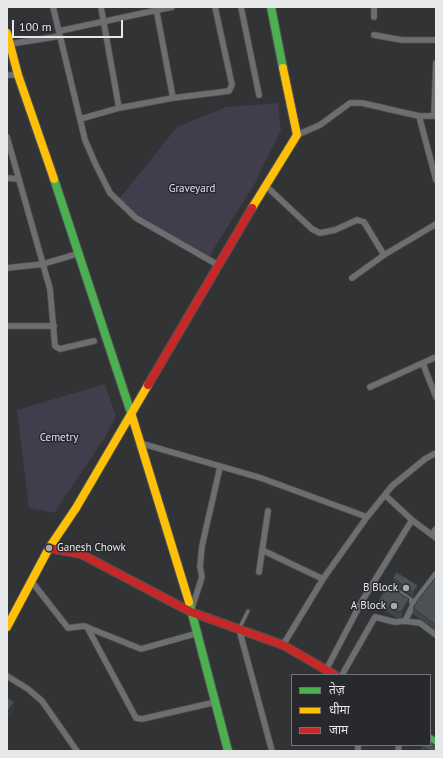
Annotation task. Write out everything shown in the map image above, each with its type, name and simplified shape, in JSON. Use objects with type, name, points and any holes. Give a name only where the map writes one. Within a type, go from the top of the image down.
[{"type":"street","points":[[53,7],[80,119],[95,163],[116,200],[136,218],[218,265]]},
{"type":"street","points":[[101,7],[105,22],[119,108]]},
{"type":"street","points":[[10,44],[156,9],[172,7]]},
{"type":"street","points":[[80,119],[119,108],[173,98],[227,92],[232,87],[215,7]]},
{"type":"street","points":[[241,7],[259,95]]},
{"type":"street","points":[[271,7],[297,135]]},
{"type":"street","points":[[374,7],[374,17]]},
{"type":"street","points":[[156,9],[173,98]]},
{"type":"street","points":[[7,33],[18,76],[80,253],[140,443],[198,633],[228,751]]},
{"type":"street","points":[[374,35],[402,40],[436,40]]},
{"type":"street","points":[[7,627],[11,612],[32,582],[50,548],[76,508],[218,265],[297,135],[320,125],[350,103],[362,103],[419,116],[435,116],[436,63]]},
{"type":"street","points":[[7,75],[18,76]]},
{"type":"street","points":[[419,116],[436,180]]},
{"type":"street","points":[[7,137],[50,289],[56,346],[58,349],[94,341]]},
{"type":"street","points":[[7,178],[19,178]]},
{"type":"street","points":[[266,186],[312,229],[320,233],[334,230],[357,220],[364,222],[384,255]]},
{"type":"street","points":[[352,278],[384,255],[436,224]]},
{"type":"street","points":[[7,268],[43,264],[80,253]]},
{"type":"street","points":[[7,326],[54,326]]},
{"type":"street","points":[[370,387],[436,357]]},
{"type":"street","points":[[423,364],[436,397]]},
{"type":"street","points":[[140,443],[261,478],[367,516]]},
{"type":"street","points":[[283,645],[323,579],[367,516],[403,477],[425,459],[436,453]]},
{"type":"street","points":[[191,612],[202,578],[200,567],[202,546],[220,467]]},
{"type":"street","points":[[385,495],[412,520],[434,536],[436,529]]},
{"type":"street","points":[[259,572],[268,511]]},
{"type":"street","points":[[326,670],[362,601],[412,520]]},
{"type":"street","points":[[50,548],[81,554],[191,612],[283,645],[333,674]]},
{"type":"street","points":[[262,550],[323,579]]},
{"type":"street","points":[[405,621],[414,603],[436,574]]},
{"type":"street","points":[[32,582],[67,627],[80,625],[87,627],[141,649],[198,633]]},
{"type":"street","points":[[390,587],[414,603]]},
{"type":"street","points":[[343,674],[374,617],[395,622],[405,621],[420,623],[436,635]]},
{"type":"street","points":[[87,627],[136,718],[142,719],[216,702]]},
{"type":"street","points":[[239,629],[272,751]]},
{"type":"street","points":[[7,676],[28,689],[42,701],[77,751]]},
{"type":"lane","points":[[239,629],[248,611]]},
{"type":"green space","name":"Graveyard","points":[[278,103],[281,130],[255,183],[208,258],[117,202],[177,127],[226,107]]},
{"type":"green space","name":"Cemetry","points":[[105,384],[116,416],[106,436],[54,513],[29,508],[17,410]]},
{"type":"building","points":[[396,572],[418,585],[413,592],[393,578]]},
{"type":"building","points":[[436,577],[436,625],[413,608]]},
{"type":"building","points":[[388,586],[409,599],[402,611],[397,612],[378,601]]},
{"type":"building","points":[[7,697],[14,702],[7,712]]},
{"type":"building","points":[[431,743],[436,746],[436,751],[430,751],[421,746],[431,746]]},
{"type":"traffic: fast","points":[[271,7],[283,68]]},
{"type":"traffic: fast","points":[[54,179],[132,416]]},
{"type":"traffic: fast","points":[[189,602],[228,751]]},
{"type":"traffic: fast","points":[[431,740],[436,743]]},
{"type":"traffic: slow","points":[[7,33],[18,75],[54,179]]},
{"type":"traffic: slow","points":[[252,208],[297,135],[283,68]]},
{"type":"traffic: slow","points":[[7,627],[49,548],[76,508],[148,385]]},
{"type":"traffic: slow","points":[[132,416],[189,602]]},
{"type":"traffic: jam","points":[[148,385],[252,208]]},
{"type":"traffic: jam","points":[[49,548],[81,554],[191,612],[283,645],[333,674]]},
{"type":"place","name":"Ganesh Chowk","points":[[49,548]]},
{"type":"place","name":"B Block","points":[[406,588]]},
{"type":"place","name":"A Block","points":[[394,606]]}]
